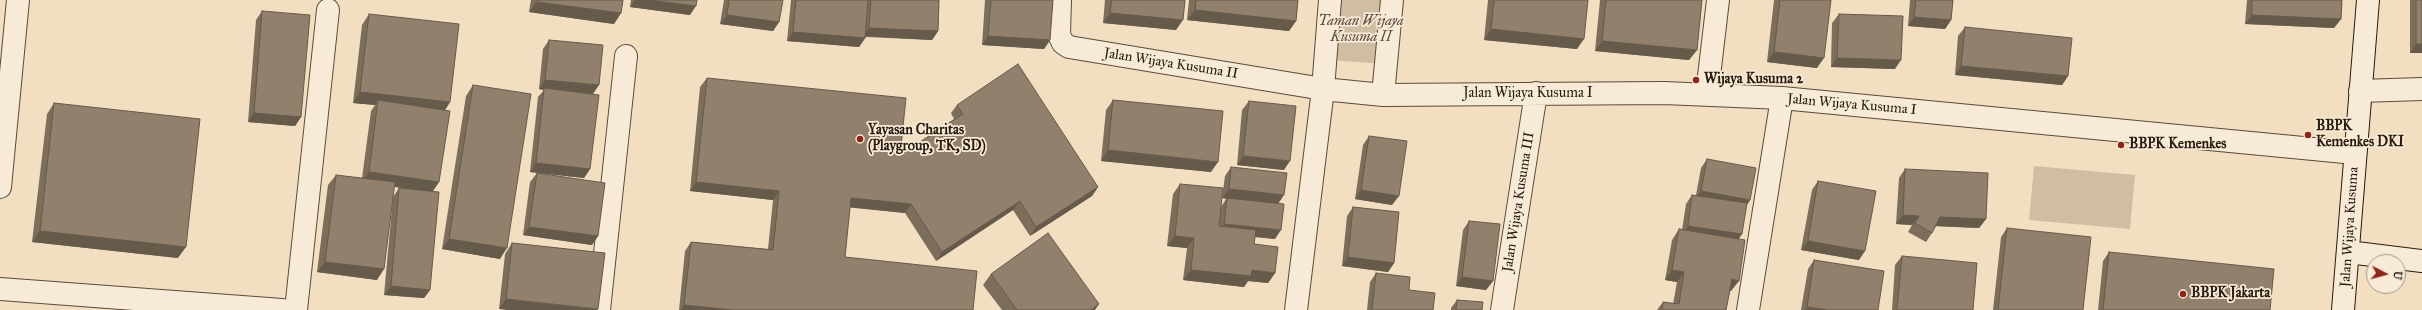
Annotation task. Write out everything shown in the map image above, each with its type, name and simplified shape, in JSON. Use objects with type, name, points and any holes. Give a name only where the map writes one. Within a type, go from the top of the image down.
[{"type":"street","points":[[0,186],[18,0]]},
{"type":"street","name":"Jalan Wijaya Kusuma II","points":[[1060,0],[1059,35],[1063,43],[1069,47],[1323,89]]},
{"type":"street","points":[[1296,310],[1323,89],[1330,0]]},
{"type":"street","points":[[1383,96],[1392,0]]},
{"type":"street","points":[[1707,93],[1718,0]]},
{"type":"street","name":"Jalan Wijaya Kusuma","points":[[2343,310],[2368,0]]},
{"type":"street","points":[[296,310],[328,10]]},
{"type":"street","points":[[599,310],[626,56]]},
{"type":"street","name":"Jalan Wijaya Kusuma I","points":[[1323,89],[1383,96],[1536,93],[1707,93],[1782,98],[2355,153]]},
{"type":"street","points":[[2360,91],[2422,90]]},
{"type":"street","name":"Jalan Wijaya Kusuma III","points":[[1502,310],[1536,93]]},
{"type":"street","points":[[1748,310],[1782,98]]},
{"type":"street","points":[[2348,252],[2422,261]]},
{"type":"street","points":[[0,288],[51,301],[282,310]]},
{"type":"green space","name":"Taman Wijaya Kusuma II","points":[[1336,0],[1392,0],[1386,64],[1330,60]]},
{"type":"green space","points":[[2034,166],[2135,175],[2130,229],[2029,220]]},
{"type":"building","points":[[537,0],[623,0],[621,13],[537,2]]},
{"type":"building","points":[[648,0],[697,0],[696,6]]},
{"type":"building","points":[[729,0],[783,0],[779,22],[727,15]]},
{"type":"building","points":[[796,0],[868,0],[865,38],[793,32]]},
{"type":"building","points":[[871,0],[939,0],[938,31],[869,28]]},
{"type":"building","points":[[991,0],[1053,0],[1050,40],[988,36]]},
{"type":"building","points":[[1112,0],[1185,0],[1183,20],[1110,13]]},
{"type":"building","points":[[1196,0],[1298,0],[1296,21],[1195,10]]},
{"type":"building","points":[[1494,0],[1588,0],[1584,39],[1491,29]]},
{"type":"building","points":[[1606,0],[1702,0],[1697,50],[1602,41]]},
{"type":"building","points":[[1780,0],[1831,0],[1824,58],[1774,52]]},
{"type":"building","points":[[1916,0],[1953,0],[1951,20],[1914,17]]},
{"type":"building","points":[[2252,0],[2342,0],[2341,19],[2252,15]]},
{"type":"building","points":[[2416,0],[2422,0],[2422,44],[2416,44]]},
{"type":"building","points":[[262,11],[310,15],[301,117],[254,113]]},
{"type":"building","points":[[369,14],[459,24],[450,102],[360,92]]},
{"type":"building","points":[[1839,14],[1903,16],[1901,60],[1837,58]]},
{"type":"building","points":[[1965,27],[2072,38],[2068,76],[1961,66]]},
{"type":"building","points":[[549,40],[603,45],[599,85],[545,80]]},
{"type":"building","points":[[1018,64],[1098,187],[1036,227],[1020,201],[942,252],[911,204],[851,198],[845,257],[977,271],[973,310],[733,310],[684,305],[691,242],[773,250],[779,191],[696,182],[707,78],[906,98],[900,155],[963,114],[957,105]]},
{"type":"building","points":[[473,85],[531,94],[507,248],[449,239]]},
{"type":"building","points":[[544,88],[599,95],[590,169],[536,163]]},
{"type":"building","points":[[378,100],[450,111],[439,182],[369,172]]},
{"type":"building","points":[[1113,100],[1223,111],[1218,162],[1108,150]]},
{"type":"building","points":[[1249,101],[1296,106],[1290,161],[1243,156]]},
{"type":"building","points":[[54,103],[200,119],[186,247],[40,231]]},
{"type":"building","points":[[1369,136],[1407,141],[1399,196],[1361,190]]},
{"type":"building","points":[[1707,159],[1756,168],[1750,200],[1701,191]]},
{"type":"building","points":[[1231,167],[1287,173],[1284,195],[1229,189]]},
{"type":"building","points":[[1905,169],[1988,173],[1986,219],[1940,217],[1932,233],[1915,223],[1919,216],[1903,215]]},
{"type":"building","points":[[537,173],[605,183],[598,236],[529,227]]},
{"type":"building","points":[[336,175],[395,182],[384,269],[325,262]]},
{"type":"building","points":[[1818,181],[1876,191],[1865,251],[1808,241]]},
{"type":"building","points":[[1180,184],[1223,188],[1219,226],[1256,230],[1254,244],[1278,247],[1275,273],[1252,270],[1251,276],[1191,270],[1194,238],[1175,236]]},
{"type":"building","points":[[399,188],[439,192],[430,290],[391,286]]},
{"type":"building","points":[[1692,195],[1747,203],[1742,234],[1688,226]]},
{"type":"building","points":[[1227,198],[1284,204],[1281,230],[1224,224]]},
{"type":"building","points":[[1353,207],[1399,212],[1394,263],[1348,257]]},
{"type":"building","points":[[1469,221],[1500,224],[1493,281],[1462,277]]},
{"type":"building","points":[[2007,228],[2091,237],[2083,310],[1998,310]]},
{"type":"building","points":[[1679,229],[1745,240],[1739,281],[1732,279],[1726,310],[1662,310],[1663,302],[1679,304],[1684,272],[1672,270]]},
{"type":"building","points":[[1048,233],[1099,304],[1091,310],[1017,310],[991,274]]},
{"type":"building","points":[[512,243],[605,253],[598,309],[506,299]]},
{"type":"building","name":"BBPK Jakarta","points":[[2109,252],[2274,269],[2270,310],[2103,310]]},
{"type":"building","points":[[1902,256],[1977,263],[1973,310],[1897,310]]},
{"type":"building","points":[[1814,260],[1884,271],[1878,310],[1828,310],[1807,307]]},
{"type":"building","points":[[1376,273],[1410,277],[1409,290],[1435,293],[1433,310],[1372,310]]},
{"type":"building","points":[[1457,300],[1483,302],[1482,310],[1456,310]]},
{"type":"place","name":"Wijaya Kusuma 2","points":[[1696,80]]},
{"type":"place","name":"BBPK Kemenkes DKI","points":[[2308,135]]},
{"type":"place","name":"Yayasan Charitas (Playgroup, TK, SD)","points":[[860,139]]},
{"type":"place","name":"BBPK Kemenkes","points":[[2121,145]]},
{"type":"place","name":"BBPK Jakarta","points":[[2183,294]]}]
